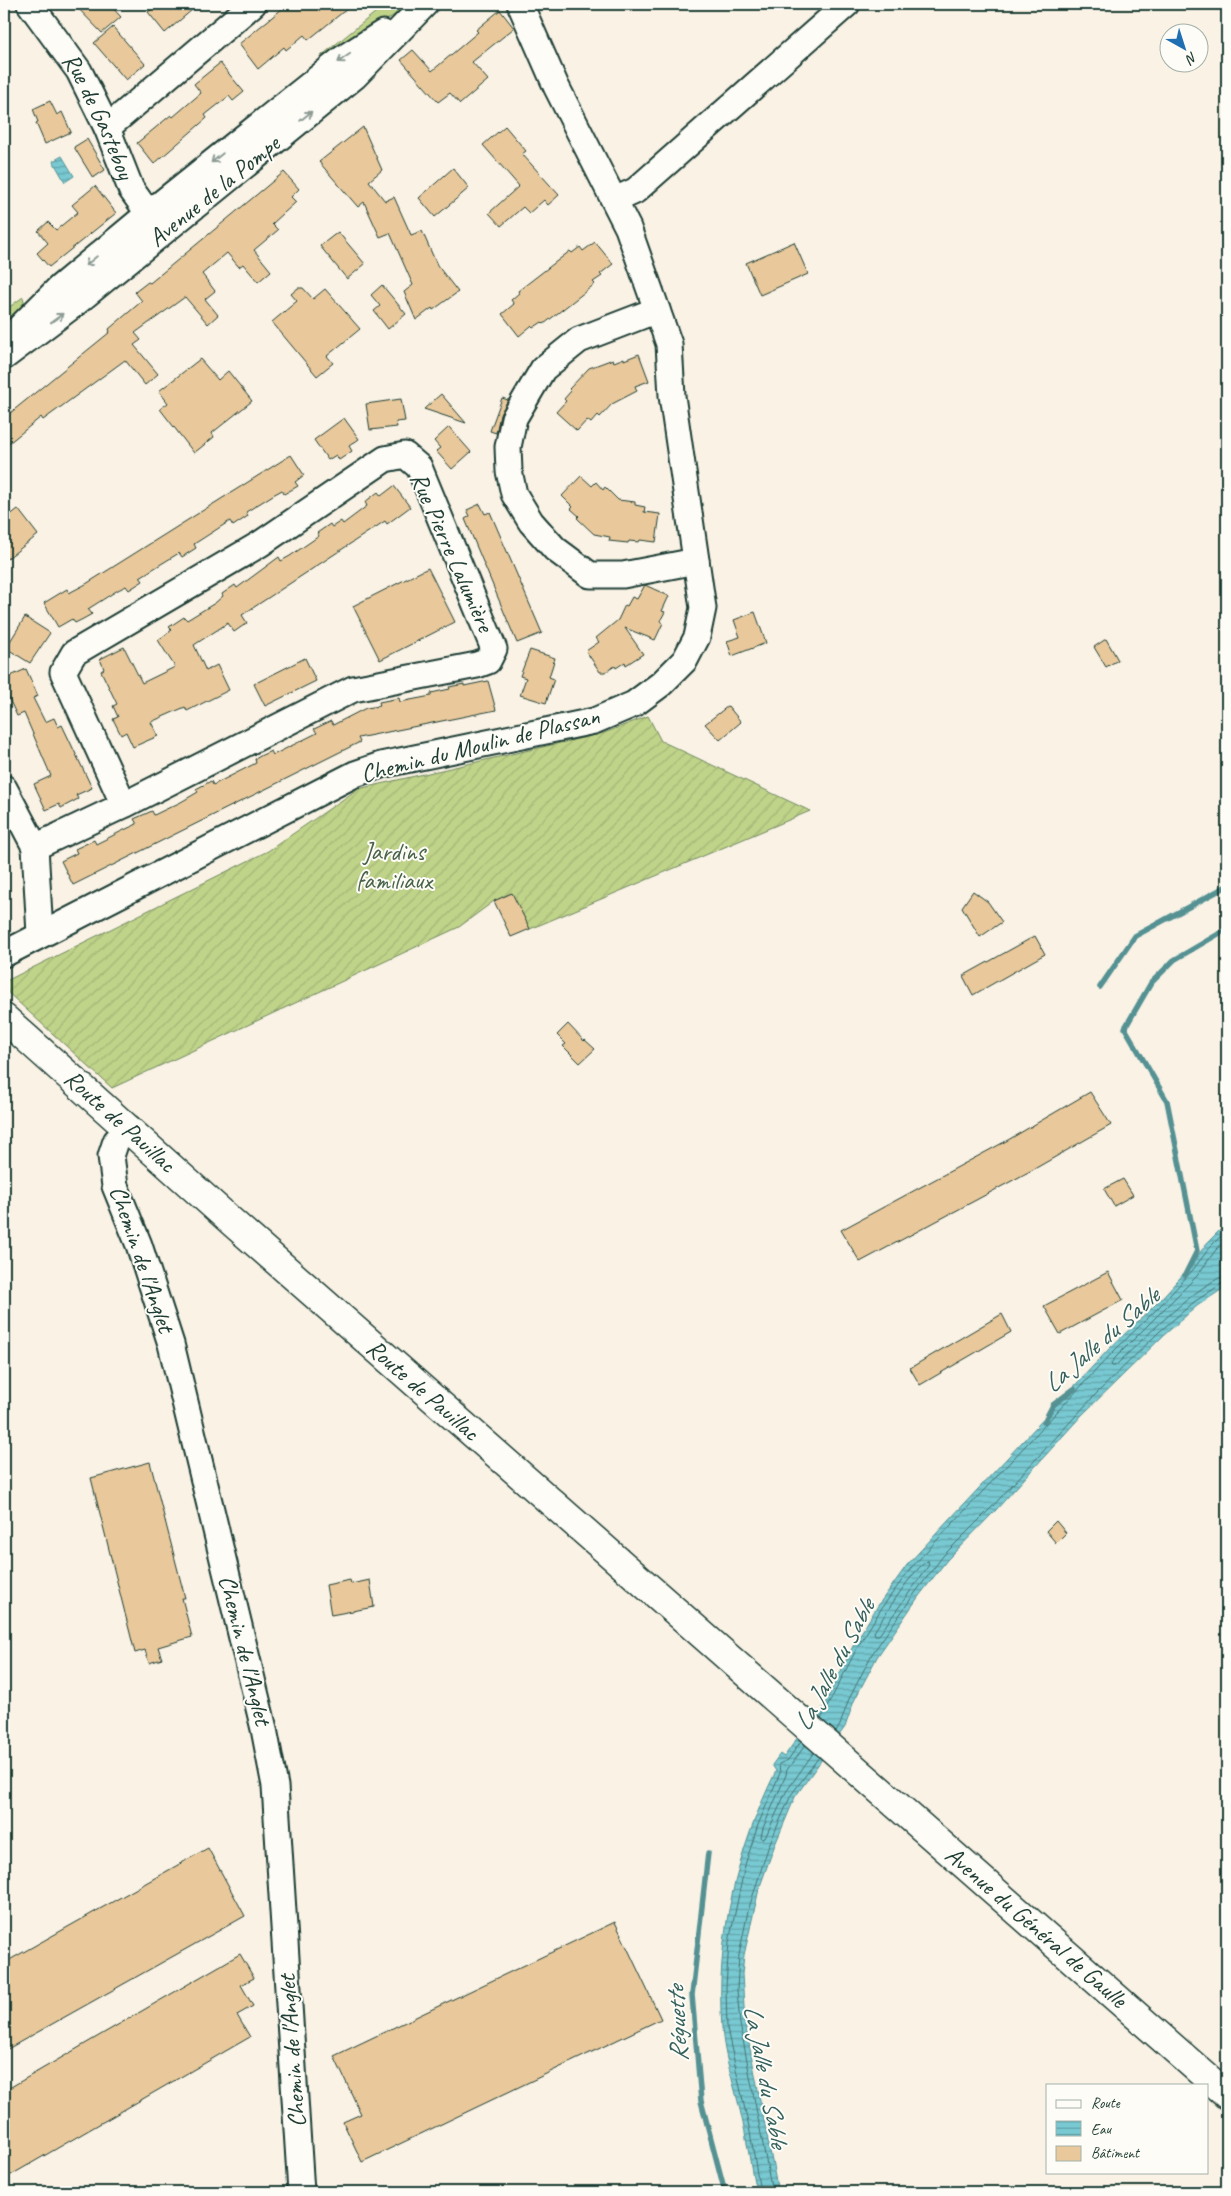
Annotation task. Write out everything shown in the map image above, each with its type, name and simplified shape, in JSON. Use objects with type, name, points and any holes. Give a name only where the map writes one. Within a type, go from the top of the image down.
[{"type":"main road","name":"Route de Pauillac","points":[[4,1018],[232,1222],[844,1760]]},
{"type":"main road","name":"Avenue du Général de Gaulle","points":[[844,1760],[1227,2095]]},
{"type":"street","name":"Rue de Gasteboy","points":[[30,4],[74,63],[107,128],[131,189],[155,224]]},
{"type":"street","points":[[107,128],[254,4]]},
{"type":"street","name":"Chemin du Moulin de Plassan","points":[[4,954],[355,774],[382,765],[594,721],[634,704],[661,684],[685,660],[697,637],[703,608],[672,396],[669,344],[628,228],[556,86],[520,4]]},
{"type":"street","points":[[614,200],[635,190],[847,4]]},
{"type":"street","name":"Avenue de la Pompe","points":[[4,357],[72,306],[155,224],[342,59],[420,8]]},
{"type":"street","name":"Avenue de la Pompe","points":[[4,343],[59,288],[155,224]]},
{"type":"street","points":[[657,310],[579,340],[543,369],[514,418],[508,447],[508,471],[514,494],[531,522],[555,549],[590,575],[623,575],[696,561]]},
{"type":"street","name":"Rue Pierre Lalumière","points":[[34,847],[124,805],[353,689],[477,665],[488,661],[494,649],[418,466],[405,455],[385,459],[260,544],[74,653],[63,672],[124,805]]},
{"type":"street","points":[[4,788],[34,847],[40,934]]},
{"type":"street","name":"Chemin de l'Anglet","points":[[129,1128],[116,1141],[111,1156],[115,1186],[139,1245],[170,1344],[264,1729],[275,1786],[301,2192]]},
{"type":"green space","points":[[386,4],[410,4],[351,45],[321,56]]},
{"type":"green space","points":[[23,297],[25,305],[4,332],[4,311]]},
{"type":"green space","name":"Jardins familiaux","points":[[648,716],[661,741],[810,811],[530,929],[511,893],[494,901],[459,927],[112,1088],[4,989],[4,982],[268,851],[358,789],[604,733]]},
{"type":"water","points":[[62,156],[74,176],[65,182],[53,161]]},
{"type":"water","points":[[1227,1223],[1227,1286],[1197,1306],[1163,1336],[1082,1415],[995,1511],[947,1560],[919,1596],[877,1657],[854,1701],[845,1727],[795,1797],[759,1889],[744,1955],[742,1974],[745,2023],[778,2192],[756,2192],[742,2120],[725,2049],[722,2028],[722,1962],[732,1896],[740,1864],[762,1801],[776,1771],[772,1765],[780,1754],[784,1757],[798,1737],[821,1712],[853,1646],[879,1604],[907,1565],[1109,1349],[1156,1304],[1189,1268],[1207,1243]]},
{"type":"building","points":[[74,4],[109,4],[121,17],[102,33]]},
{"type":"building","points":[[158,4],[199,4],[165,33],[148,12]]},
{"type":"building","points":[[288,4],[353,4],[308,40],[304,35],[286,50],[284,47],[258,69],[239,44]]},
{"type":"building","points":[[500,10],[514,28],[472,62],[488,80],[460,104],[450,93],[438,102],[401,60],[413,50],[432,71],[478,32],[476,30]]},
{"type":"building","points":[[113,27],[145,64],[126,80],[94,43]]},
{"type":"building","points":[[220,63],[244,92],[233,101],[229,96],[205,115],[207,118],[154,164],[137,143],[171,115],[173,117],[201,93],[194,84]]},
{"type":"building","points":[[50,101],[57,115],[62,112],[71,132],[45,144],[36,123],[38,122],[33,109]]},
{"type":"building","points":[[505,126],[526,151],[522,154],[559,195],[548,205],[544,200],[529,213],[523,207],[501,226],[489,213],[519,186],[483,145]]},
{"type":"building","points":[[363,127],[382,170],[369,181],[385,201],[394,197],[411,235],[422,231],[437,265],[458,292],[416,320],[404,292],[413,285],[390,233],[380,237],[364,202],[358,207],[319,162]]},
{"type":"building","points":[[87,139],[105,170],[93,178],[74,147]]},
{"type":"building","points":[[453,168],[469,188],[435,217],[419,198]]},
{"type":"building","points":[[284,172],[299,189],[291,197],[296,202],[272,224],[278,230],[254,250],[271,271],[258,282],[243,264],[239,267],[227,253],[202,274],[215,291],[205,299],[218,315],[208,324],[185,297],[135,333],[141,340],[134,345],[158,374],[145,385],[125,360],[43,420],[41,417],[4,447],[4,418],[110,332],[109,329],[142,301],[135,292],[148,282],[150,283]]},
{"type":"building","points":[[95,186],[116,213],[49,267],[37,253],[48,243],[38,231],[48,222],[56,230],[78,212],[72,205]]},
{"type":"building","points":[[338,232],[365,264],[347,279],[320,246]]},
{"type":"building","points":[[595,242],[613,264],[600,274],[602,276],[593,282],[595,284],[544,324],[542,322],[533,328],[531,326],[519,336],[502,314],[514,304],[511,300],[519,293],[518,291],[570,251],[572,253],[580,247],[583,251]]},
{"type":"building","points":[[794,242],[808,274],[760,295],[746,263]]},
{"type":"building","points":[[382,285],[406,314],[388,329],[374,311],[380,306],[371,295]]},
{"type":"building","points":[[298,288],[303,288],[313,299],[325,289],[360,329],[327,356],[333,363],[317,376],[272,322],[297,301],[291,294]]},
{"type":"building","points":[[639,354],[649,381],[635,386],[637,391],[612,404],[600,417],[598,415],[591,423],[587,420],[577,431],[556,412],[566,401],[564,399],[571,391],[569,389],[589,368],[613,359],[614,362]]},
{"type":"building","points":[[200,359],[218,380],[228,371],[252,401],[212,433],[214,437],[194,453],[160,409],[168,403],[159,391]]},
{"type":"building","points":[[441,394],[466,423],[424,409]]},
{"type":"building","points":[[502,398],[508,400],[500,415],[496,433],[490,431]]},
{"type":"building","points":[[401,399],[405,421],[396,422],[397,427],[370,430],[366,404]]},
{"type":"building","points":[[344,418],[359,439],[349,446],[352,451],[345,456],[339,460],[336,455],[328,460],[314,440]]},
{"type":"building","points":[[449,427],[471,452],[452,469],[436,451],[440,448],[434,441]]},
{"type":"building","points":[[291,455],[304,475],[295,482],[298,486],[284,494],[282,490],[273,495],[246,512],[248,516],[233,526],[230,521],[194,544],[196,548],[182,557],[179,553],[140,577],[143,581],[129,590],[126,586],[118,590],[88,609],[92,614],[75,623],[72,619],[58,627],[44,603],[67,589],[69,593],[86,584]]},
{"type":"building","points":[[581,476],[592,486],[596,482],[603,490],[605,487],[618,500],[635,502],[635,505],[645,507],[644,512],[660,514],[656,542],[640,540],[639,542],[629,541],[628,543],[609,541],[610,537],[594,534],[577,518],[579,516],[571,509],[573,507],[562,496]]},
{"type":"building","points":[[394,486],[410,507],[387,524],[385,521],[242,615],[247,623],[234,632],[228,623],[194,645],[206,671],[217,665],[229,690],[187,711],[185,707],[151,722],[158,736],[133,747],[126,732],[121,735],[113,719],[118,717],[113,706],[117,704],[101,671],[104,669],[100,659],[124,647],[142,683],[175,667],[158,640],[172,630],[169,627],[184,617],[187,620],[215,603],[223,596],[222,594],[235,585],[237,588],[279,557],[281,561],[290,556],[319,536],[317,533],[330,524],[332,527],[341,521],[343,524],[367,506],[365,502],[378,492],[381,496]]},
{"type":"building","points":[[480,504],[485,514],[490,512],[542,633],[517,643],[465,519],[470,516],[467,510]]},
{"type":"building","points":[[18,509],[38,535],[4,561],[4,520]]},
{"type":"building","points":[[428,568],[455,622],[380,660],[353,606]]},
{"type":"building","points":[[645,585],[669,596],[662,611],[665,612],[660,621],[663,623],[655,640],[625,628],[643,654],[626,665],[625,662],[616,668],[615,666],[605,672],[600,672],[586,651],[599,642],[596,638],[618,620],[625,605],[627,606],[632,597],[637,599]]},
{"type":"building","points":[[755,612],[766,643],[732,656],[727,641],[740,637],[734,620]]},
{"type":"building","points":[[25,617],[50,633],[30,663],[6,648]]},
{"type":"building","points":[[1106,639],[1118,660],[1106,667],[1094,647]]},
{"type":"building","points":[[530,650],[555,658],[549,677],[554,679],[546,703],[520,695],[526,678],[520,676]]},
{"type":"building","points":[[305,658],[316,681],[265,706],[254,684]]},
{"type":"building","points":[[26,669],[38,696],[33,698],[45,722],[54,718],[58,727],[62,725],[92,788],[76,795],[78,799],[61,808],[59,804],[46,810],[34,784],[51,776],[24,713],[17,716],[4,688],[4,679]]},
{"type":"building","points":[[488,681],[496,710],[358,738],[360,742],[73,885],[61,861],[77,853],[75,849],[94,840],[96,844],[137,824],[134,819],[152,811],[154,815],[198,792],[196,789],[211,781],[213,785],[256,763],[255,759],[262,755],[271,751],[273,755],[317,733],[314,729],[331,721],[333,725],[366,708],[380,706],[379,702],[399,698],[400,702],[431,696],[431,693],[450,689],[449,687]]},
{"type":"building","points":[[728,706],[741,722],[720,740],[705,724]]},
{"type":"building","points":[[973,891],[988,902],[1002,922],[980,937],[962,907]]},
{"type":"building","points":[[512,893],[530,929],[511,937],[494,901]]},
{"type":"building","points":[[1035,936],[1045,954],[973,995],[963,976]]},
{"type":"building","points":[[568,1024],[584,1041],[595,1049],[580,1063],[563,1046],[566,1044],[557,1035]]},
{"type":"building","points":[[1090,1092],[1111,1125],[1036,1168],[860,1262],[841,1230],[1008,1140]]},
{"type":"building","points":[[1123,1179],[1133,1195],[1114,1206],[1104,1189]]},
{"type":"building","points":[[1108,1272],[1123,1300],[1060,1334],[1044,1306]]},
{"type":"building","points":[[1002,1314],[1011,1332],[920,1385],[910,1368]]},
{"type":"building","points":[[150,1462],[185,1598],[182,1598],[192,1637],[158,1647],[162,1659],[149,1663],[145,1650],[135,1653],[91,1478]]},
{"type":"building","points":[[1056,1521],[1066,1533],[1056,1543],[1046,1531]]},
{"type":"building","points":[[350,1580],[351,1584],[370,1580],[374,1607],[331,1615],[326,1585]]},
{"type":"building","points":[[208,1848],[245,1916],[4,2051],[4,1963]]},
{"type":"building","points":[[615,1922],[661,2019],[362,2162],[343,2122],[361,2114],[334,2056]]},
{"type":"building","points":[[240,1954],[254,1978],[241,1985],[253,2006],[237,2015],[250,2037],[4,2179],[4,2091]]},
{"type":"waterway","points":[[1100,987],[1135,936],[1227,886]]},
{"type":"waterway","points":[[1185,1275],[1197,1251],[1167,1101],[1125,1028],[1151,983],[1174,960],[1227,929]]},
{"type":"waterway","name":"La Jalle du Sable","points":[[1044,1422],[1053,1405],[1074,1389]]},
{"type":"waterway","name":"Réguette","points":[[708,1853],[692,1995],[701,2101],[725,2192]]}]
